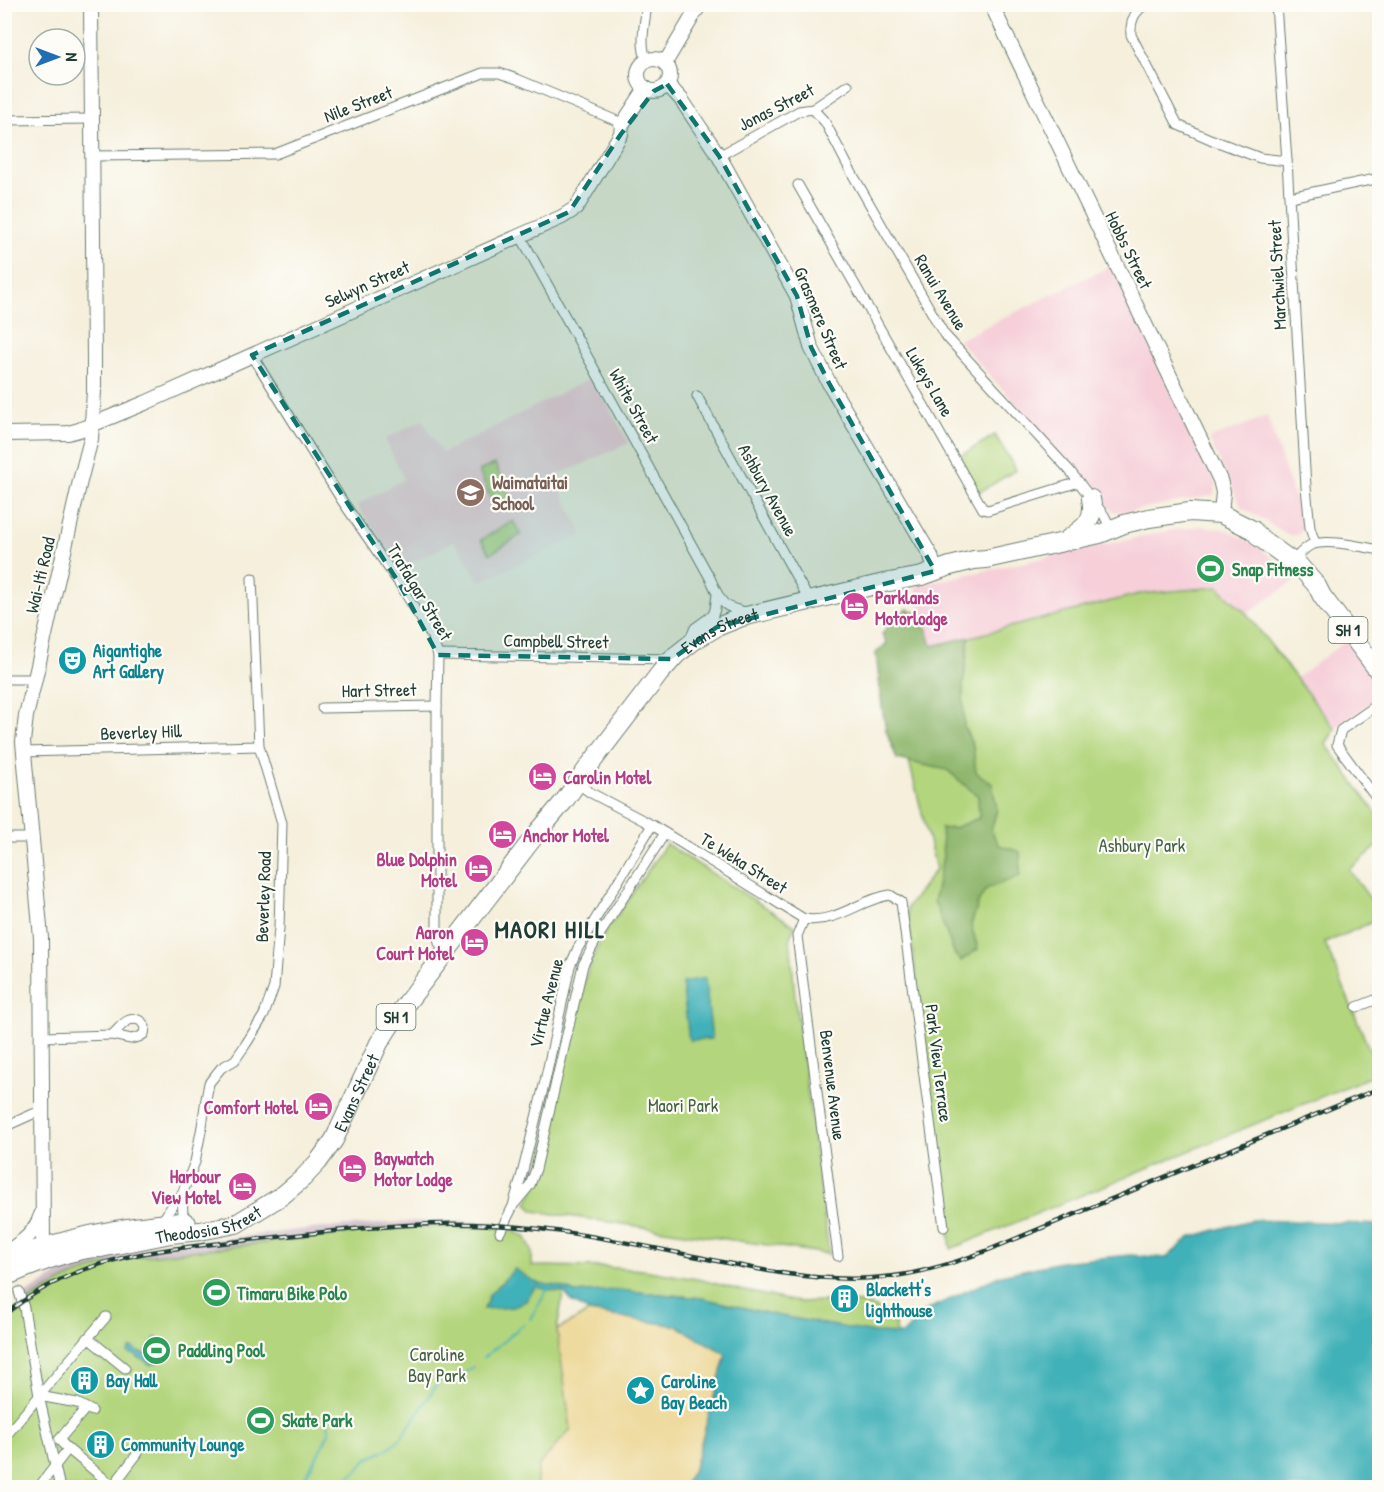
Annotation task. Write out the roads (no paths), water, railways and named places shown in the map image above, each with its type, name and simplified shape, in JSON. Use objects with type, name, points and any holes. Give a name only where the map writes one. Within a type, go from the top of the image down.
[{"type":"highway","points":[[1064,541],[1080,531],[1091,520],[1093,506],[1091,499]]},
{"type":"highway","name":"Evans Street","points":[[260,1209],[293,1186],[327,1151],[340,1128],[378,1043],[393,1021],[565,800],[660,673],[679,653],[705,633],[717,627],[809,600],[922,576],[974,560],[1076,540],[1149,518],[1198,512],[1221,514],[1253,530],[1260,538],[1296,562],[1317,586],[1322,596],[1380,673]]},
{"type":"highway","name":"Theodosia Street","points":[[4,1277],[45,1254],[103,1232],[161,1223],[212,1219],[260,1209]]},
{"type":"highway","name":"Theodosia Street","points":[[4,1261],[45,1254],[65,1255],[236,1224],[260,1209]]},
{"type":"street","name":"Wai-Iti Road","points":[[45,1254],[40,938],[23,752],[24,729],[90,445],[92,424],[94,391],[91,4]]},
{"type":"street","points":[[647,4],[643,39],[643,52],[647,61]]},
{"type":"street","points":[[665,63],[700,4]]},
{"type":"street","name":"Hobbs Street","points":[[991,4],[1220,480],[1223,492],[1221,514]]},
{"type":"street","points":[[1147,4],[1132,19],[1131,35],[1178,124],[1260,158],[1287,161]]},
{"type":"street","name":"Marchwiel Street","points":[[1276,4],[1290,197],[1306,487],[1310,528],[1315,543]]},
{"type":"street","points":[[656,59],[668,67],[670,76],[656,88],[639,80],[640,69],[647,61],[656,59]]},
{"type":"street","name":"Nile Street","points":[[92,156],[275,154],[483,73],[499,73],[517,79],[617,121],[622,130]]},
{"type":"street","name":"Jonas Street","points":[[718,156],[799,111],[813,109],[848,85]]},
{"type":"street","name":"Selwyn Street","points":[[4,434],[79,430],[145,403],[562,217],[576,208],[622,130],[656,88]]},
{"type":"street","name":"Grasmere Street","points":[[656,88],[681,99],[718,156],[797,296],[811,347],[829,383],[931,556],[935,571]]},
{"type":"street","name":"Ranui Avenue","points":[[813,109],[825,123],[944,334],[1079,482],[1104,515],[1111,529]]},
{"type":"street","points":[[4,120],[92,119]]},
{"type":"street","points":[[1290,197],[1380,178]]},
{"type":"street","name":"Lukeys Lane","points":[[798,186],[983,508],[988,510],[1079,482]]},
{"type":"street","name":"White Street","points":[[520,235],[717,594],[732,610],[755,614]]},
{"type":"street","name":"Trafalgar Street","points":[[252,355],[341,499],[399,583],[432,637],[438,655],[437,933],[439,943],[446,950]]},
{"type":"street","name":"Ashbury Avenue","points":[[697,396],[809,600]]},
{"type":"street","points":[[1293,561],[1305,548],[1315,543],[1333,543],[1380,550]]},
{"type":"street","name":"Beverley Road","points":[[161,1223],[182,1194],[195,1162],[209,1083],[221,1068],[235,1060],[246,1044],[264,1014],[274,987],[279,928],[282,823],[260,746],[252,578]]},
{"type":"street","points":[[679,653],[695,628],[713,615],[717,594]]},
{"type":"street","name":"Campbell Street","points":[[438,655],[642,659],[679,653]]},
{"type":"street","points":[[4,679],[35,679]]},
{"type":"street","points":[[1380,703],[1341,730],[1337,745],[1380,803]]},
{"type":"street","name":"Hart Street","points":[[322,708],[437,706]]},
{"type":"street","name":"Beverley Hill","points":[[23,752],[260,746]]},
{"type":"street","name":"Te Weka Street","points":[[577,783],[591,793],[652,825],[804,919]]},
{"type":"street","name":"Virtue Avenue","points":[[500,1232],[513,1206],[522,1174],[570,966],[578,948],[652,825]]},
{"type":"street","name":"Virtue Avenue","points":[[513,1206],[526,1192],[536,1169],[583,965],[596,940],[665,833]]},
{"type":"street","points":[[4,838],[31,838]]},
{"type":"street","name":"Park View Terrace","points":[[804,919],[815,921],[834,917],[878,897],[890,895],[901,902],[944,1227]]},
{"type":"street","name":"Benvenue Avenue","points":[[804,919],[797,936],[838,1256]]},
{"type":"street","points":[[1357,1007],[1380,998]]},
{"type":"street","points":[[42,1037],[112,1035]]},
{"type":"street","points":[[4,1127],[43,1111]]},
{"type":"street","points":[[182,1194],[183,1215],[190,1221]]},
{"type":"street","points":[[4,1254],[27,1238],[37,1225],[43,1208]]},
{"type":"street","points":[[20,1292],[39,1396],[60,1488]]},
{"type":"street","points":[[4,1438],[106,1317]]},
{"type":"street","points":[[88,1338],[125,1368]]},
{"type":"street","points":[[39,1396],[77,1403],[89,1409],[59,1440],[113,1486],[138,1453]]},
{"type":"street","points":[[38,1488],[69,1449]]},
{"type":"water","points":[[705,978],[712,1039],[689,1040],[682,983]]},
{"type":"water","points":[[1251,1220],[1379,1225],[1379,1487],[683,1487],[694,1468],[726,1354],[677,1326],[589,1312],[572,1302],[565,1293],[535,1287],[526,1301],[514,1307],[484,1309],[489,1295],[515,1269],[540,1284],[559,1286],[575,1293],[617,1290],[702,1298],[775,1315],[874,1333],[903,1334],[928,1309],[1001,1275],[1060,1262],[1130,1255],[1166,1258],[1191,1237]]},
{"type":"water","name":"Paddling Pool","points":[[155,1338],[166,1342],[167,1348],[159,1362],[151,1365],[136,1355],[129,1354],[130,1349],[133,1348],[146,1354]]},
{"type":"waterway","points":[[530,1319],[548,1289]]},
{"type":"waterway","points":[[483,1358],[524,1324]]},
{"type":"waterway","points":[[327,1488],[345,1480],[367,1459],[388,1449],[401,1438],[440,1380],[460,1376],[473,1367]]},
{"type":"waterway","points":[[298,1488],[329,1433],[328,1416]]},
{"type":"railway","points":[[4,1315],[42,1289],[62,1279],[104,1263],[148,1252],[426,1224],[492,1225],[566,1232],[803,1276],[849,1279],[903,1275],[948,1264],[991,1249],[1380,1088]]},
{"type":"place","name":"Waimataitai School","points":[[471,492]]},
{"type":"place","name":"Snap Fitness","points":[[1211,569]]},
{"type":"place","name":"Parklands Motorlodge","points":[[854,607]]},
{"type":"place","name":"Aigantighe Art Gallery","points":[[72,660]]},
{"type":"place","name":"Carolin Motel","points":[[542,777]]},
{"type":"place","name":"Anchor Motel","points":[[502,835]]},
{"type":"place","name":"Blue Dolphin Motel","points":[[478,869]]},
{"type":"place","name":"Aaron Court Motel","points":[[475,942]]},
{"type":"place","name":"Comfort Hotel","points":[[319,1107]]},
{"type":"place","name":"Baywatch Motor Lodge","points":[[353,1168]]},
{"type":"place","name":"Harbour View Motel","points":[[242,1186]]},
{"type":"place","name":"Timaru Bike Polo","points":[[216,1293]]},
{"type":"place","name":"Blackett's lighthouse","points":[[845,1299]]},
{"type":"place","name":"Paddling Pool","points":[[157,1350]]},
{"type":"place","name":"Bay Hall","points":[[85,1380]]},
{"type":"place","name":"Caroline Bay Beach","points":[[640,1391]]},
{"type":"place","name":"Skate Park","points":[[261,1420]]},
{"type":"place","name":"Community Lounge","points":[[100,1444]]},
{"type":"district","name":"MAORI HILL","points":[[550,929]]},
{"type":"park label","name":"Ashbury Park","points":[[1142,845]]},
{"type":"park label","name":"Maori Park","points":[[683,1105]]},
{"type":"park label","name":"Caroline Bay Park","points":[[437,1364]]}]
